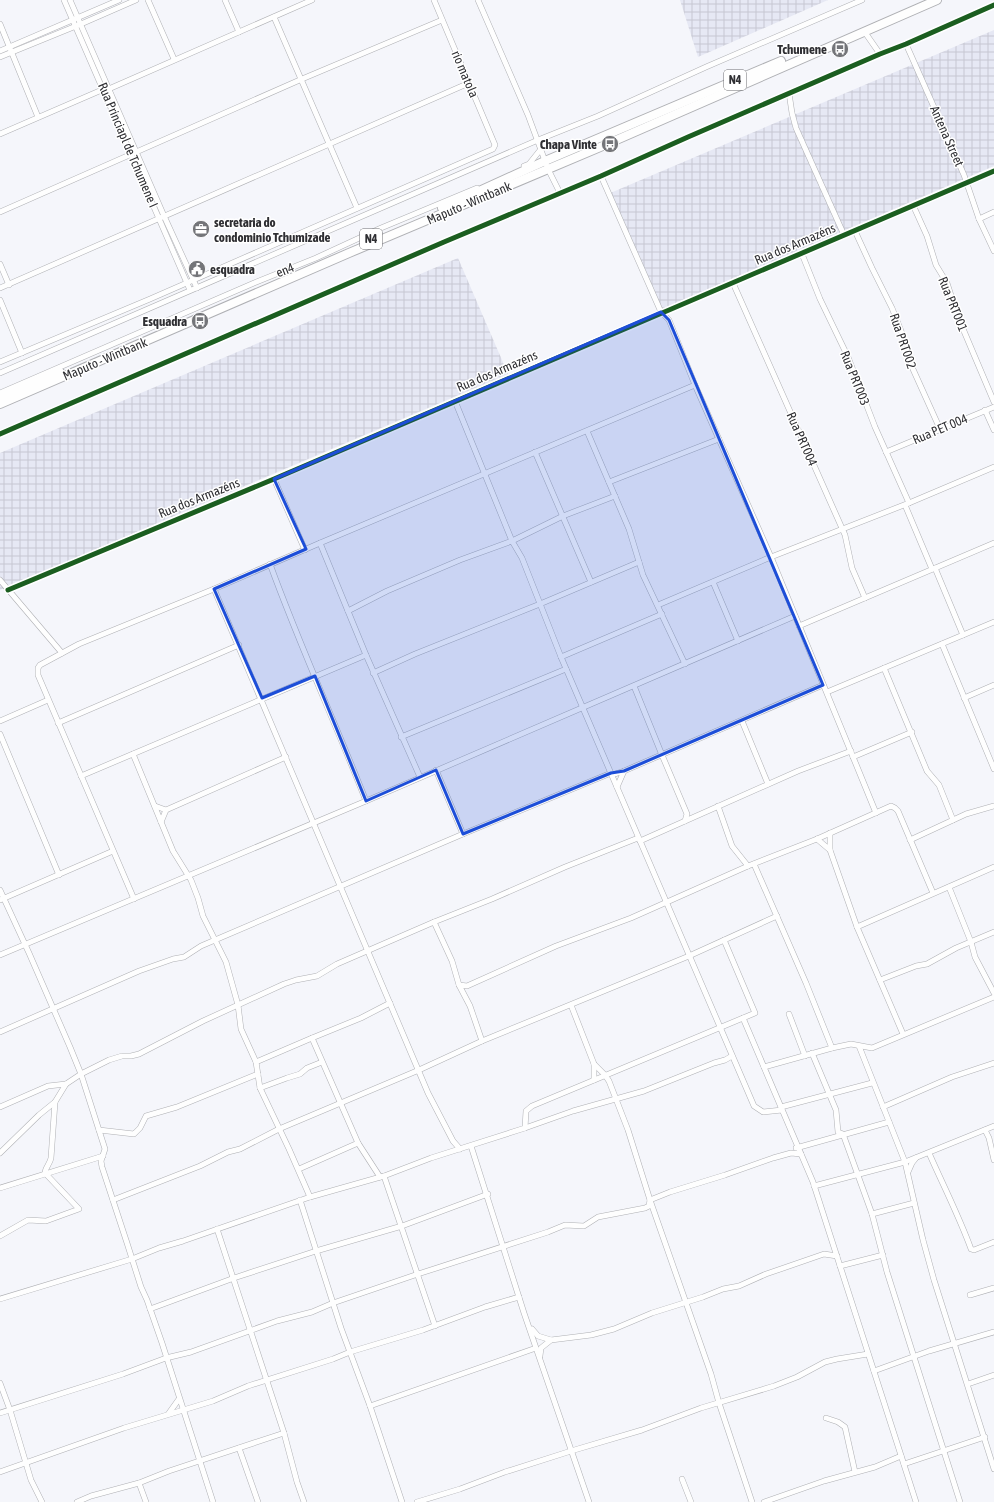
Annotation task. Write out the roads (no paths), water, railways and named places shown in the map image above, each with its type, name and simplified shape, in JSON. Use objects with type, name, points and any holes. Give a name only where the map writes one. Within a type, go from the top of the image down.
[{"type":"highway","name":"Maputo - Wintbank","points":[[0,404],[924,0]]},
{"type":"highway","name":"Maputo - Wintbank","points":[[0,398],[431,213],[937,0]]},
{"type":"street","name":"Rua Princiapl de Tchumene I","points":[[64,0],[76,19]]},
{"type":"street","name":"Rua Princiapl de Tchumene I","points":[[70,0],[78,26],[136,152],[190,290]]},
{"type":"street","points":[[0,51],[119,0]]},
{"type":"street","points":[[0,57],[78,26],[136,0]]},
{"type":"street","points":[[148,0],[174,59]]},
{"type":"street","points":[[225,0],[239,32]]},
{"type":"street","points":[[0,134],[312,0]]},
{"type":"street","name":"rio matola","points":[[357,208],[493,149],[495,144],[434,0]]},
{"type":"street","points":[[478,0],[560,193]]},
{"type":"street","points":[[0,373],[538,140],[598,116],[706,67],[862,0]]},
{"type":"street","points":[[0,434],[601,176],[994,5]]},
{"type":"street","points":[[0,362],[188,283],[357,208],[274,17]]},
{"type":"street","points":[[0,212],[302,79],[442,20]]},
{"type":"street","points":[[0,24],[38,117]]},
{"type":"street","points":[[864,31],[880,54]]},
{"type":"street","name":"Antena Street","points":[[906,44],[967,182],[979,218],[994,251]]},
{"type":"street","points":[[0,288],[469,83]]},
{"type":"street","name":"Rua Princiapl de Tchumene I","points":[[106,88],[131,154],[197,288]]},
{"type":"street","points":[[789,93],[796,128],[844,235]]},
{"type":"street","name":"en4","points":[[0,393],[240,289],[316,258],[381,228],[503,177],[529,164],[541,149]]},
{"type":"street","name":"Rua dos Armazéns","points":[[8,590],[274,479],[661,312],[802,254],[994,171]]},
{"type":"street","points":[[601,176],[661,312],[669,320],[771,557],[876,813]]},
{"type":"street","name":"Rua PRT001","points":[[913,205],[927,236],[934,258],[947,283],[958,316],[994,402]]},
{"type":"street","points":[[979,218],[994,212]]},
{"type":"street","name":"Rua PRT002","points":[[855,231],[892,308],[907,346],[912,367],[940,429]]},
{"type":"street","name":"Rua PRT003","points":[[802,254],[820,299],[848,357],[933,569],[963,635]]},
{"type":"street","points":[[0,264],[9,284]]},
{"type":"street","name":"Rua PRT004","points":[[733,283],[846,539],[852,568],[865,598]]},
{"type":"street","points":[[0,300],[22,353]]},
{"type":"street","points":[[134,899],[48,700],[38,675],[38,668],[79,644],[214,589],[696,385]]},
{"type":"street","points":[[455,401],[512,541],[522,558],[561,658],[612,774],[719,1028],[756,1108],[763,1112],[872,1083]]},
{"type":"street","name":"Rua PET 004","points":[[886,452],[994,407]]},
{"type":"street","points":[[985,410],[994,430]]},
{"type":"street","points":[[587,431],[630,534],[643,575],[686,664]]},
{"type":"street","points":[[609,482],[719,439]]},
{"type":"street","points":[[535,452],[591,582]]},
{"type":"street","points":[[658,605],[771,557],[907,504],[994,467]]},
{"type":"street","points":[[274,479],[305,550]]},
{"type":"street","points":[[348,611],[387,591],[460,560],[512,541],[563,516],[615,496]]},
{"type":"street","points":[[320,543],[373,673],[420,777]]},
{"type":"street","points":[[799,626],[994,543]]},
{"type":"street","points":[[373,673],[415,654],[540,604],[639,562]]},
{"type":"street","points":[[270,564],[366,801]]},
{"type":"street","points":[[0,580],[62,653]]},
{"type":"street","points":[[713,582],[738,641]]},
{"type":"street","points":[[214,589],[262,698],[428,1093],[453,1142],[460,1149]]},
{"type":"street","points":[[561,658],[662,614]]},
{"type":"street","points":[[0,954],[216,865],[239,853],[366,801],[795,616]]},
{"type":"street","points":[[826,692],[994,622]]},
{"type":"street","points":[[942,644],[994,769]]},
{"type":"street","points":[[58,723],[239,645]]},
{"type":"street","points":[[81,776],[366,655]]},
{"type":"street","points":[[884,668],[912,732],[927,772],[939,785],[953,820]]},
{"type":"street","points":[[401,737],[566,669]]},
{"type":"street","points":[[0,1032],[139,971],[173,959],[184,957],[194,950],[215,940],[463,834],[612,774],[624,771],[823,685]]},
{"type":"street","points":[[964,698],[994,685]]},
{"type":"street","points":[[634,686],[687,814],[685,821]]},
{"type":"street","points":[[0,720],[48,700]]},
{"type":"street","points":[[742,721],[768,784]]},
{"type":"street","points":[[853,757],[912,732]]},
{"type":"street","points":[[0,734],[59,875]]},
{"type":"street","points":[[0,1153],[54,1102],[66,1084],[81,1074],[109,1060],[122,1056],[139,1054],[238,1005],[289,982],[317,976],[337,964],[368,952],[434,922],[492,899],[565,867],[685,821],[768,784],[851,751]]},
{"type":"street","points":[[133,754],[177,860],[188,876],[198,898],[203,916],[226,962],[238,1005],[241,1029],[256,1062],[260,1088],[299,1169],[310,1197]]},
{"type":"street","points":[[161,822],[166,810],[286,757]]},
{"type":"street","points":[[436,770],[463,834]]},
{"type":"street","points":[[617,787],[624,771]]},
{"type":"street","points":[[155,806],[166,810]]},
{"type":"street","points":[[718,806],[732,846],[748,866]]},
{"type":"street","points":[[462,993],[467,986],[556,946],[603,929],[748,866],[817,839],[891,806],[895,808],[933,894]]},
{"type":"street","points":[[910,840],[966,814],[994,806]]},
{"type":"street","points":[[687,814],[695,816]]},
{"type":"street","points":[[830,833],[830,850],[857,927],[903,1034]]},
{"type":"street","points":[[817,839],[830,850]]},
{"type":"street","points":[[2,899],[113,851]]},
{"type":"street","points":[[754,864],[806,983],[832,1048]]},
{"type":"street","points":[[857,927],[994,867]]},
{"type":"street","points":[[949,887],[971,942],[975,957],[994,993]]},
{"type":"street","points":[[0,890],[2,899],[53,1008],[81,1074],[105,1149],[101,1161],[102,1168],[213,1502]]},
{"type":"street","points":[[112,1200],[200,1166],[228,1152],[240,1149],[279,1129],[419,1070],[482,1041],[689,956],[777,916]]},
{"type":"street","points":[[434,922],[452,961],[459,985],[470,1006],[482,1041]]},
{"type":"street","points":[[880,980],[916,966],[927,964],[956,948],[994,932]]},
{"type":"street","points":[[525,1128],[524,1114],[528,1108],[755,1012],[724,940]]},
{"type":"street","points":[[459,985],[467,986]]},
{"type":"street","points":[[764,1067],[851,1044],[872,1048],[994,997]]},
{"type":"street","points":[[256,1062],[361,1018],[390,1003]]},
{"type":"street","points":[[571,1005],[594,1064],[594,1080]]},
{"type":"street","points":[[789,1014],[805,1056]]},
{"type":"street","points":[[743,1018],[814,1186],[916,1502]]},
{"type":"street","points":[[312,1038],[358,1143],[382,1176],[402,1226],[435,1326]]},
{"type":"street","points":[[859,1046],[872,1083],[905,1162],[934,1280],[994,1469]]},
{"type":"street","points":[[812,1054],[836,1110],[838,1132],[843,1134],[872,1214],[883,1255],[960,1502]]},
{"type":"street","points":[[0,1299],[132,1259],[300,1200],[382,1176],[548,1119],[644,1091],[732,1056]]},
{"type":"street","points":[[725,1060],[736,1064]]},
{"type":"street","points":[[260,1088],[300,1074],[307,1068],[322,1062]]},
{"type":"street","points":[[883,1107],[952,1077],[994,1063]]},
{"type":"street","points":[[594,1064],[605,1075],[616,1098],[628,1130],[650,1200],[711,1374],[719,1403],[752,1502]]},
{"type":"street","points":[[99,1130],[134,1134],[140,1128],[146,1116],[177,1108],[258,1074]]},
{"type":"street","points":[[0,1107],[44,1088],[66,1084]]},
{"type":"street","points":[[45,1174],[45,1170],[50,1163],[51,1158],[54,1102]]},
{"type":"street","points":[[791,1153],[798,1146],[889,1122]]},
{"type":"street","points":[[814,1186],[905,1162],[994,1126]]},
{"type":"street","points":[[985,1130],[989,1138],[994,1160]]},
{"type":"street","points":[[447,1153],[453,1142]]},
{"type":"street","points":[[299,1169],[358,1143]]},
{"type":"street","points":[[471,1146],[488,1194],[519,1297],[589,1502]]},
{"type":"street","points":[[650,1200],[791,1153],[801,1154]]},
{"type":"street","points":[[929,1153],[971,1249],[974,1250],[994,1242]]},
{"type":"street","points":[[0,1188],[102,1156]]},
{"type":"street","points":[[908,1172],[916,1158]]},
{"type":"street","points":[[0,1236],[28,1220],[46,1221],[79,1209],[45,1174]]},
{"type":"street","points":[[150,1309],[234,1278],[316,1251],[402,1226],[488,1194]]},
{"type":"street","points":[[300,1200],[333,1303],[370,1406],[402,1502]]},
{"type":"street","points":[[0,1413],[123,1374],[166,1358],[191,1352],[286,1318],[312,1312],[333,1303],[548,1232],[561,1226],[584,1226],[602,1216],[645,1208],[649,1206],[650,1200]]},
{"type":"street","points":[[872,1214],[914,1203]]},
{"type":"street","points":[[217,1229],[284,1433],[304,1502]]},
{"type":"street","points":[[529,1326],[538,1336],[551,1340],[597,1334],[614,1329],[652,1313],[723,1289],[739,1286],[772,1272],[824,1254],[834,1245]]},
{"type":"street","points":[[824,1254],[837,1256]]},
{"type":"street","points":[[840,1266],[883,1255]]},
{"type":"street","points":[[970,1295],[994,1288]]},
{"type":"street","points":[[0,1472],[169,1414],[213,1401],[248,1386],[333,1360],[350,1352],[435,1326],[485,1307],[519,1297]]},
{"type":"street","points":[[874,1371],[954,1343],[994,1332]]},
{"type":"street","points":[[540,1356],[541,1348],[551,1340]]},
{"type":"street","points":[[370,1406],[536,1348]]},
{"type":"street","points":[[417,1502],[460,1489],[505,1472],[642,1430],[701,1408],[786,1382],[825,1362],[868,1354]]},
{"type":"street","points":[[968,1384],[994,1375]]},
{"type":"street","points":[[0,1383],[10,1410],[31,1480],[42,1502]]},
{"type":"street","points":[[169,1414],[179,1399]]},
{"type":"street","points":[[826,1418],[838,1422],[845,1428],[855,1472]]},
{"type":"street","points":[[77,1502],[91,1496],[139,1483],[200,1460],[284,1433]]},
{"type":"street","points":[[904,1464],[985,1437]]},
{"type":"street","points":[[239,1448],[258,1502]]},
{"type":"street","points":[[764,1502],[855,1472],[875,1467],[901,1456]]},
{"type":"street","points":[[682,1479],[691,1502]]},
{"type":"street","points":[[139,1483],[146,1502]]},
{"type":"place","name":"Tchumene","points":[[840,49]]},
{"type":"place","name":"Chapa Vinte","points":[[610,144]]},
{"type":"place","name":"secretaria do condominio Tchumizade","points":[[201,229]]},
{"type":"place","name":"esquadra","points":[[197,269]]},
{"type":"place","name":"Esquadra","points":[[200,321]]}]
